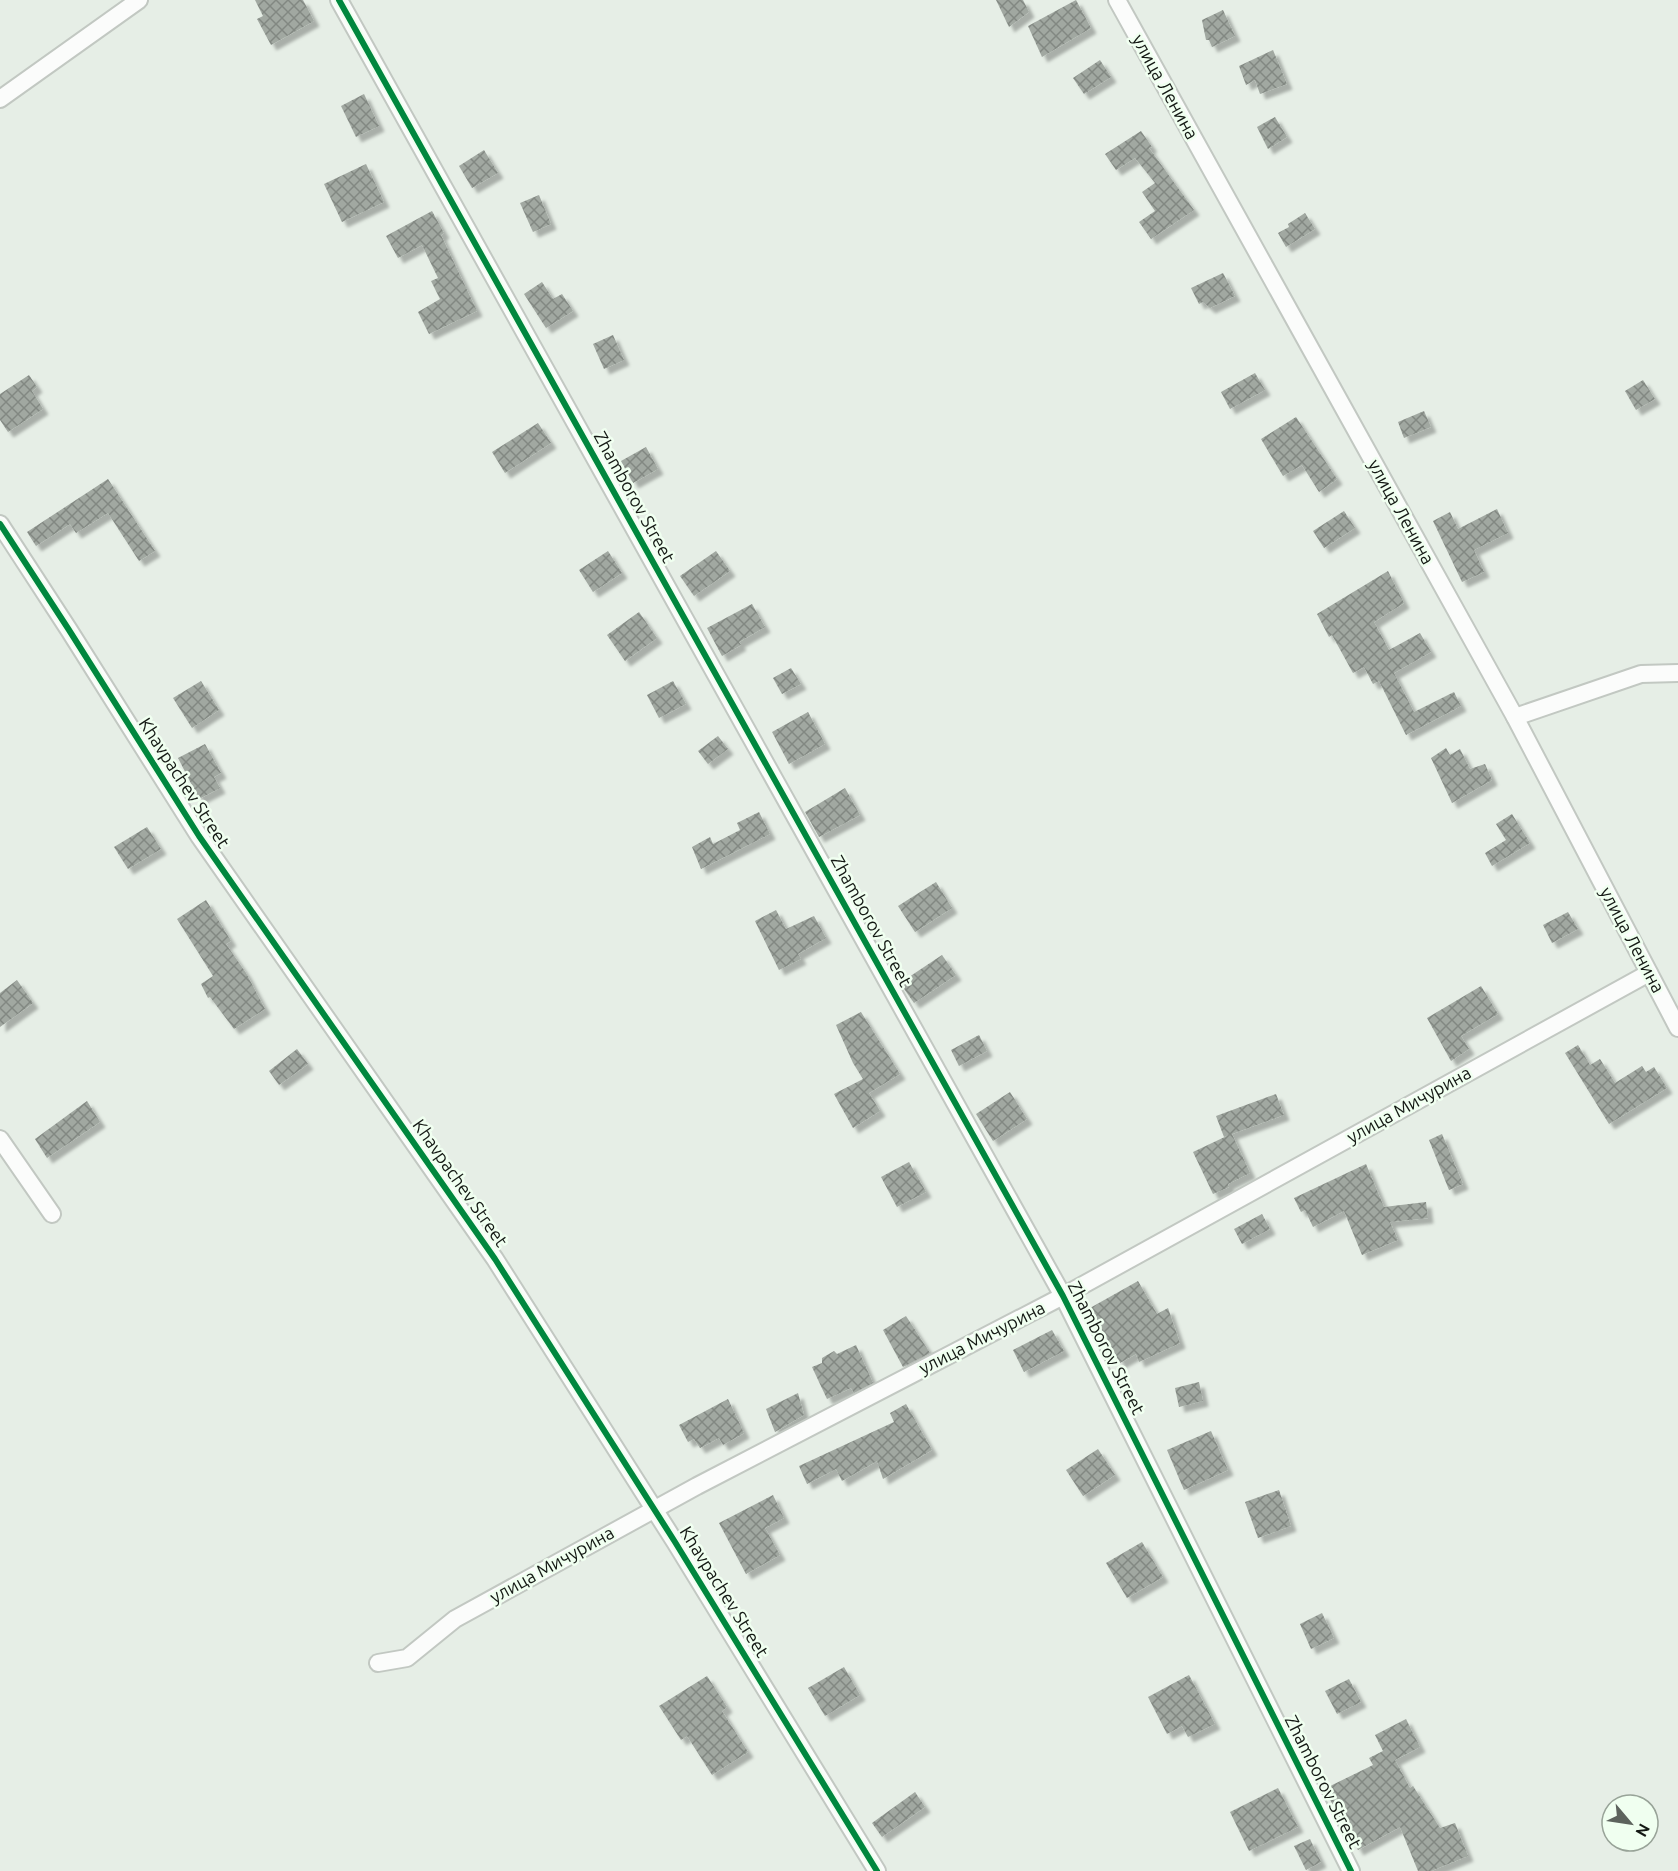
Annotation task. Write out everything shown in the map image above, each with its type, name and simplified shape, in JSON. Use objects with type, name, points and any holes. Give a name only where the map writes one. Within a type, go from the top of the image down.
[{"type":"street","points":[[0,99],[139,0]]},
{"type":"street","name":"Zhamborov Street","points":[[339,0],[1063,1296],[1351,1871]]},
{"type":"street","name":"улица Ленина","points":[[1116,0],[1515,717],[1678,1028]]},
{"type":"street","name":"Khavpachev Street","points":[[0,524],[198,836],[495,1258],[655,1509],[877,1871]]},
{"type":"street","points":[[1515,717],[1641,674],[1678,673]]},
{"type":"street","name":"улица Мичурина","points":[[378,1663],[407,1658],[455,1619],[655,1509],[1063,1296],[1649,973]]},
{"type":"street","points":[[0,1139],[52,1214]]},
{"type":"building","points":[[255,0],[303,0],[314,21],[271,45],[257,19],[263,16]]},
{"type":"building","points":[[996,0],[1023,0],[1029,12],[1009,27]]},
{"type":"building","points":[[1076,0],[1091,28],[1042,57],[1028,26]]},
{"type":"building","points":[[1223,10],[1235,36],[1212,47],[1209,40],[1206,40],[1202,20]]},
{"type":"building","points":[[1273,50],[1287,84],[1260,94],[1255,80],[1246,85],[1239,66]]},
{"type":"building","points":[[1100,60],[1111,77],[1084,94],[1073,78]]},
{"type":"building","points":[[364,94],[379,126],[356,137],[341,106]]},
{"type":"building","points":[[1275,117],[1287,137],[1268,149],[1257,127]]},
{"type":"building","points":[[1141,131],[1152,147],[1149,148],[1194,210],[1151,239],[1139,222],[1155,211],[1142,192],[1155,183],[1135,158],[1116,170],[1105,154]]},
{"type":"building","points":[[484,150],[498,173],[472,188],[459,166]]},
{"type":"building","points":[[366,164],[384,202],[342,222],[324,184]]},
{"type":"building","points":[[539,195],[551,224],[533,232],[520,203]]},
{"type":"building","points":[[432,211],[444,233],[441,235],[477,311],[429,334],[418,312],[440,299],[431,281],[438,278],[422,245],[398,258],[386,236]]},
{"type":"building","points":[[1305,213],[1315,229],[1286,247],[1278,233]]},
{"type":"building","points":[[1223,273],[1235,296],[1210,308],[1203,302],[1199,304],[1191,288]]},
{"type":"building","points":[[542,282],[553,299],[562,294],[573,311],[546,328],[524,294]]},
{"type":"building","points":[[613,335],[624,360],[604,369],[593,344]]},
{"type":"building","points":[[1255,373],[1265,390],[1230,409],[1221,392]]},
{"type":"building","points":[[29,375],[37,387],[32,391],[43,409],[8,432],[0,420],[0,394]]},
{"type":"building","points":[[1643,380],[1655,399],[1636,410],[1625,391]]},
{"type":"building","points":[[1424,411],[1431,427],[1404,438],[1398,422]]},
{"type":"building","points":[[1296,417],[1337,479],[1319,492],[1302,465],[1283,476],[1261,439]]},
{"type":"building","points":[[538,423],[551,443],[505,473],[492,452]]},
{"type":"building","points":[[646,447],[658,469],[633,483],[621,461]]},
{"type":"building","points":[[108,479],[155,551],[139,561],[108,513],[76,533],[70,524],[36,546],[27,532]]},
{"type":"building","points":[[1497,509],[1508,533],[1474,550],[1484,572],[1462,582],[1433,521],[1450,512],[1458,529]]},
{"type":"building","points":[[1344,511],[1355,528],[1324,548],[1313,531]]},
{"type":"building","points":[[608,551],[622,573],[593,592],[579,570]]},
{"type":"building","points":[[716,551],[730,571],[694,596],[680,576]]},
{"type":"building","points":[[1388,571],[1404,603],[1374,622],[1389,650],[1420,633],[1431,652],[1394,673],[1414,712],[1454,692],[1461,706],[1406,735],[1379,681],[1373,684],[1364,667],[1353,673],[1332,635],[1329,637],[1317,614]]},
{"type":"building","points":[[752,604],[765,627],[739,642],[741,645],[722,656],[707,628]]},
{"type":"building","points":[[639,612],[657,638],[625,661],[607,635]]},
{"type":"building","points":[[791,668],[801,684],[782,694],[773,678]]},
{"type":"building","points":[[201,681],[219,710],[192,728],[173,698]]},
{"type":"building","points":[[673,681],[686,704],[659,718],[647,695]]},
{"type":"building","points":[[808,712],[825,744],[789,764],[772,732]]},
{"type":"building","points":[[718,736],[728,749],[708,764],[698,751]]},
{"type":"building","points":[[205,744],[221,773],[214,777],[220,788],[199,799],[178,758]]},
{"type":"building","points":[[1446,748],[1450,755],[1460,749],[1470,769],[1485,764],[1492,780],[1452,803],[1431,758]]},
{"type":"building","points":[[845,788],[860,815],[819,837],[805,812]]},
{"type":"building","points":[[759,812],[770,834],[701,869],[692,847],[710,837],[713,844],[740,830],[737,823]]},
{"type":"building","points":[[1512,814],[1530,843],[1492,866],[1485,853],[1506,840],[1496,824]]},
{"type":"building","points":[[147,827],[161,849],[128,869],[114,847]]},
{"type":"building","points":[[936,882],[952,908],[915,932],[898,906]]},
{"type":"building","points":[[206,900],[231,941],[226,944],[246,973],[265,1009],[234,1029],[210,997],[208,998],[201,984],[213,976],[177,919]]},
{"type":"building","points":[[776,910],[786,929],[814,916],[826,938],[798,954],[801,959],[779,970],[755,921]]},
{"type":"building","points":[[1568,912],[1578,929],[1552,943],[1543,925]]},
{"type":"building","points":[[942,955],[956,975],[914,1003],[900,983]]},
{"type":"building","points":[[17,980],[33,1003],[0,1027],[0,993]]},
{"type":"building","points":[[1481,986],[1498,1014],[1461,1036],[1469,1049],[1451,1061],[1427,1018]]},
{"type":"building","points":[[861,1012],[900,1074],[869,1093],[880,1111],[853,1128],[834,1094],[863,1079],[836,1025]]},
{"type":"building","points":[[979,1035],[987,1051],[959,1066],[951,1050]]},
{"type":"building","points":[[1578,1045],[1590,1065],[1600,1059],[1615,1083],[1642,1066],[1646,1072],[1654,1067],[1667,1088],[1609,1124],[1565,1053]]},
{"type":"building","points":[[297,1049],[308,1064],[279,1085],[269,1071]]},
{"type":"building","points":[[1010,1092],[1027,1119],[993,1141],[976,1114]]},
{"type":"building","points":[[1276,1094],[1284,1115],[1232,1134],[1250,1173],[1228,1184],[1229,1187],[1213,1194],[1193,1152],[1231,1134],[1224,1137],[1216,1116]]},
{"type":"building","points":[[87,1101],[100,1122],[47,1158],[35,1139]]},
{"type":"building","points":[[1442,1134],[1463,1184],[1449,1190],[1429,1140]]},
{"type":"building","points":[[909,1162],[926,1192],[897,1207],[881,1177]]},
{"type":"building","points":[[1366,1164],[1384,1207],[1426,1202],[1428,1218],[1390,1222],[1398,1240],[1362,1255],[1344,1211],[1313,1227],[1305,1210],[1301,1212],[1294,1198]]},
{"type":"building","points":[[1262,1214],[1270,1229],[1242,1244],[1234,1229]]},
{"type":"building","points":[[1138,1281],[1157,1314],[1168,1308],[1180,1343],[1139,1362],[1136,1354],[1120,1363],[1090,1308]]},
{"type":"building","points":[[906,1316],[930,1353],[903,1367],[883,1330]]},
{"type":"building","points":[[1052,1330],[1064,1351],[1024,1372],[1013,1350]]},
{"type":"building","points":[[856,1345],[873,1383],[854,1393],[851,1388],[827,1399],[812,1367],[822,1363],[822,1358],[834,1351],[837,1354]]},
{"type":"building","points":[[1199,1382],[1203,1401],[1179,1407],[1175,1388]]},
{"type":"building","points":[[798,1393],[804,1415],[775,1432],[766,1409]]},
{"type":"building","points":[[728,1399],[744,1433],[723,1445],[719,1438],[700,1448],[694,1439],[688,1442],[679,1425]]},
{"type":"building","points":[[906,1404],[932,1450],[883,1479],[877,1461],[842,1481],[836,1469],[807,1484],[799,1466],[894,1422],[890,1413]]},
{"type":"building","points":[[1211,1431],[1228,1470],[1184,1490],[1167,1450]]},
{"type":"building","points":[[1098,1449],[1115,1475],[1083,1496],[1066,1470]]},
{"type":"building","points":[[1279,1490],[1291,1526],[1258,1538],[1245,1502]]},
{"type":"building","points":[[773,1495],[784,1518],[765,1528],[780,1555],[746,1574],[719,1523]]},
{"type":"building","points":[[1142,1542],[1163,1577],[1127,1598],[1106,1563]]},
{"type":"building","points":[[1322,1613],[1334,1638],[1311,1649],[1300,1624]]},
{"type":"building","points":[[844,1667],[860,1695],[825,1716],[808,1688]]},
{"type":"building","points":[[1189,1675],[1215,1724],[1188,1737],[1182,1726],[1167,1734],[1148,1697]]},
{"type":"building","points":[[707,1676],[727,1707],[722,1711],[748,1752],[712,1775],[687,1736],[681,1740],[659,1706]]},
{"type":"building","points":[[1349,1679],[1361,1702],[1337,1714],[1325,1691]]},
{"type":"building","points":[[1406,1719],[1420,1747],[1395,1760],[1410,1788],[1413,1786],[1440,1828],[1455,1823],[1468,1856],[1431,1871],[1418,1871],[1400,1827],[1358,1850],[1324,1789],[1373,1765],[1369,1758],[1383,1751],[1375,1735]]},
{"type":"building","points":[[1278,1788],[1298,1827],[1249,1851],[1230,1812]]},
{"type":"building","points":[[915,1792],[925,1807],[882,1837],[872,1823]]},
{"type":"building","points":[[1310,1839],[1321,1862],[1306,1870],[1294,1846]]},
{"type":"cycle path","points":[[339,0],[1063,1296],[1351,1871]]},
{"type":"cycle path","points":[[0,524],[199,836],[495,1259],[675,1542],[877,1871]]}]
